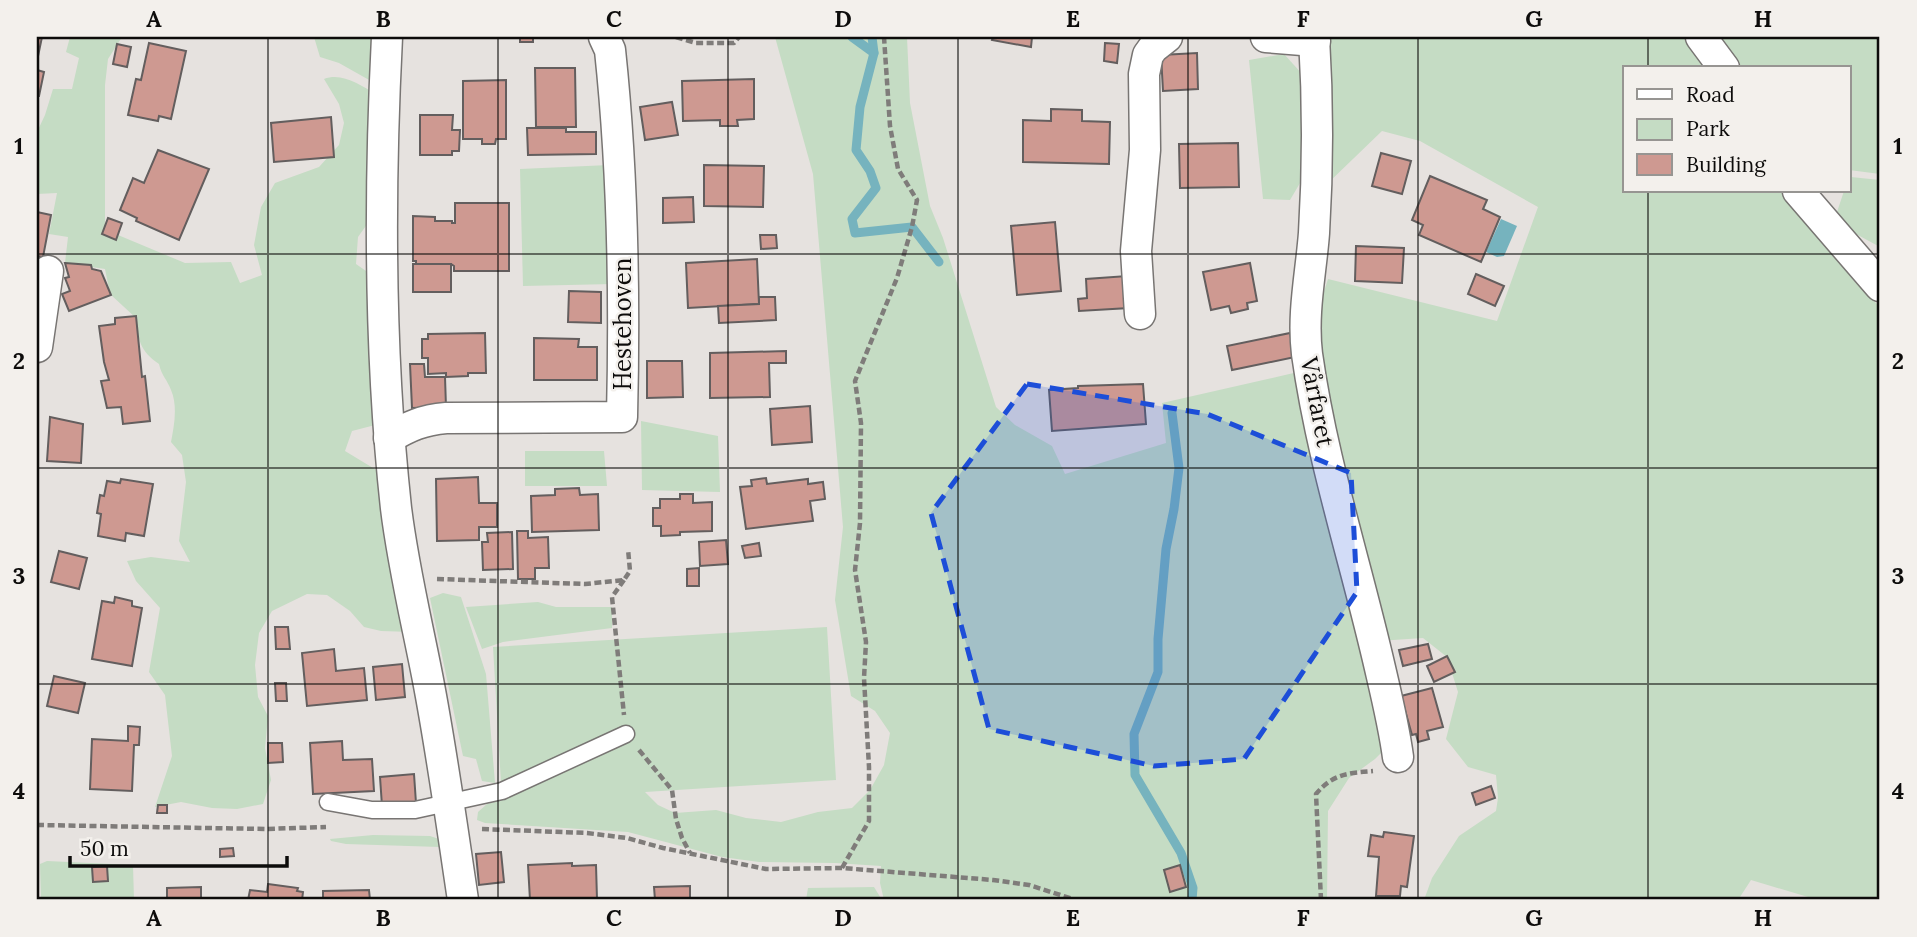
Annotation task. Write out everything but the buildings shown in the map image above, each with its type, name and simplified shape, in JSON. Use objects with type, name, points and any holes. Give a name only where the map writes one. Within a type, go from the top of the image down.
[{"type":"street","points":[[387,37],[383,107],[383,331],[389,438],[397,512],[463,900]]},
{"type":"street","name":"Hestehoven","points":[[389,438],[412,424],[446,418],[622,417],[625,301],[617,113],[610,50],[604,37]]},
{"type":"street","points":[[1140,314],[1136,251],[1145,150],[1144,74],[1148,55],[1167,37]]},
{"type":"street","name":"Vårfaret","points":[[1266,37],[1315,39],[1315,193],[1304,318],[1307,351],[1317,414],[1368,617],[1388,764]]},
{"type":"street","points":[[1701,37],[1723,66]]},
{"type":"street","points":[[1799,192],[1880,286]]},
{"type":"street","points":[[37,347],[48,271]]},
{"type":"lane","points":[[328,802],[372,810],[415,810],[450,814],[626,734]]},
{"type":"path","points":[[676,37],[696,43],[734,43],[739,37]]},
{"type":"path","points":[[842,869],[869,821],[864,678],[866,642],[855,570],[860,523],[861,423],[855,381],[897,278],[917,200],[898,169],[890,126],[884,37]]},
{"type":"path","points":[[408,578],[585,584],[624,580],[630,571],[628,549]]},
{"type":"path","points":[[1321,900],[1316,794],[1327,781],[1388,764]]},
{"type":"path","points":[[450,814],[627,838],[766,869],[842,869],[993,880],[1029,885],[1076,900]]},
{"type":"path","points":[[37,825],[265,829],[330,826]]},
{"type":"highlighted area","points":[[1027,384],[1207,414],[1351,473],[1357,592],[1244,759],[1154,766],[989,729],[931,513]]},
{"type":"green space","points":[[70,37],[122,37],[108,59],[105,85],[105,223],[118,235],[185,263],[231,262],[240,283],[262,275],[254,245],[261,207],[275,183],[319,167],[339,145],[344,123],[339,104],[324,79],[344,78],[376,94],[368,223],[358,237],[356,264],[376,278],[379,424],[352,431],[345,451],[383,474],[412,632],[381,631],[364,627],[350,611],[327,595],[307,594],[272,611],[259,633],[255,665],[258,697],[268,716],[265,748],[271,780],[263,804],[237,809],[212,808],[181,802],[155,807],[172,756],[165,695],[149,672],[160,608],[136,581],[127,561],[151,557],[190,562],[179,541],[186,482],[182,455],[171,442],[175,416],[173,396],[159,364],[141,344],[136,318],[110,294],[105,269],[65,263],[68,237],[49,234],[57,193],[37,194],[37,132],[53,89],[72,89],[79,58],[66,52]]},
{"type":"green space","points":[[314,37],[379,37],[378,85],[339,63],[320,57]]},
{"type":"green space","points":[[775,37],[907,37],[910,103],[930,206],[943,238],[996,407],[1015,425],[1052,446],[1065,474],[1166,443],[1162,403],[1298,372],[1328,279],[1497,321],[1538,207],[1420,141],[1382,131],[1326,185],[1328,37],[1880,37],[1880,174],[1850,170],[1850,66],[1623,66],[1623,192],[1802,192],[1813,231],[1855,282],[1880,307],[1880,900],[1818,900],[1751,880],[1738,900],[1424,900],[1432,878],[1459,836],[1496,811],[1498,798],[1496,775],[1468,767],[1446,739],[1458,692],[1447,657],[1423,638],[1378,641],[1388,746],[1349,778],[1328,811],[1327,900],[884,900],[880,883],[881,866],[759,862],[722,857],[628,832],[485,823],[477,820],[478,812],[487,804],[502,800],[493,647],[827,627],[836,780],[645,792],[658,805],[675,813],[716,810],[746,818],[781,822],[818,812],[852,808],[870,790],[884,765],[890,733],[875,711],[851,696],[835,600],[843,527],[813,174]]},
{"type":"green space","points":[[1284,54],[1303,75],[1303,178],[1290,200],[1263,199],[1249,60]]},
{"type":"green space","points":[[609,165],[613,284],[523,286],[520,169]]},
{"type":"green space","points":[[1851,177],[1880,180],[1880,247],[1856,234],[1837,212],[1844,192],[1850,192]]},
{"type":"green space","points":[[641,421],[718,436],[720,492],[642,490]]},
{"type":"green space","points":[[525,451],[604,451],[607,486],[525,486]]},
{"type":"green space","points":[[443,593],[461,597],[486,674],[495,783],[482,781],[476,759],[463,756],[430,598]]},
{"type":"green space","points":[[538,602],[556,607],[612,607],[612,628],[503,642],[482,649],[466,607]]},
{"type":"green space","points":[[373,835],[430,836],[442,840],[443,845],[346,844],[330,839]]},
{"type":"green space","points":[[47,861],[133,865],[134,900],[41,900],[40,864]]},
{"type":"green space","points":[[874,887],[882,900],[806,900],[808,888]]},
{"type":"water","points":[[1501,219],[1517,226],[1504,256],[1497,257],[1486,252]]},
{"type":"waterway","points":[[852,37],[874,53],[860,107],[856,150],[870,171],[876,188],[852,219],[855,233],[912,227],[939,262]]},
{"type":"waterway","points":[[872,37],[874,53]]},
{"type":"waterway","points":[[1172,413],[1179,468],[1166,549],[1158,639],[1158,672],[1134,734],[1135,775],[1181,853],[1193,888],[1192,900]]}]
